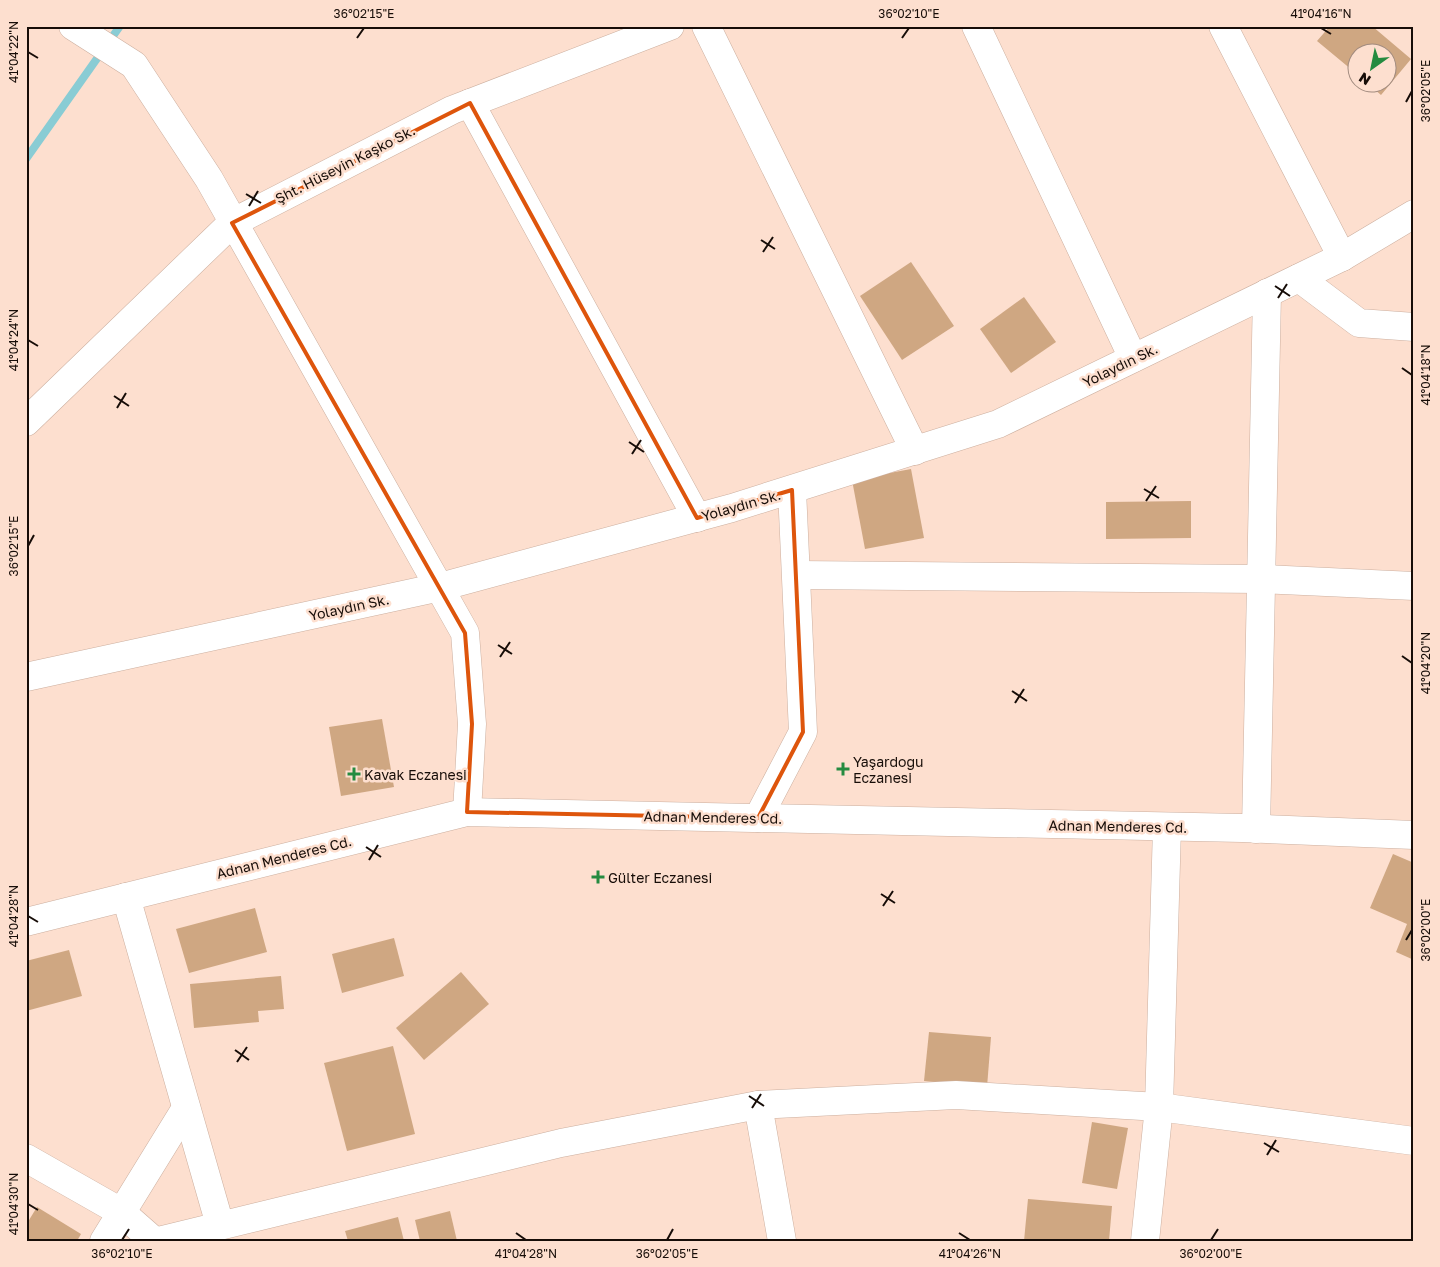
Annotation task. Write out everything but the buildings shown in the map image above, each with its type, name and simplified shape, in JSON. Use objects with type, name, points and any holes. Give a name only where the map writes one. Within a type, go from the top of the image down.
[{"type":"street","name":"Şht. Hüseyin Kaşko Sk.","points":[[26,422],[232,223],[452,110],[670,26]]},
{"type":"street","points":[[706,26],[915,451]]},
{"type":"street","points":[[976,26],[1133,358]]},
{"type":"street","points":[[1223,26],[1342,257]]},
{"type":"street","points":[[80,30],[134,66],[209,179],[232,223],[465,633],[472,724],[467,812]]},
{"type":"street","points":[[470,103],[697,518]]},
{"type":"street","name":"Yolaydın Sk.","points":[[26,677],[440,587],[697,518],[792,490],[998,424],[1342,257],[1414,214]]},
{"type":"street","points":[[1299,278],[1359,322],[1414,327]]},
{"type":"street","points":[[1256,829],[1267,293]]},
{"type":"street","points":[[758,818],[803,732],[792,490]]},
{"type":"street","points":[[797,575],[1262,579],[1414,586]]},
{"type":"street","name":"Adnan Menderes Cd.","points":[[26,922],[467,812],[1256,829],[1414,835]]},
{"type":"street","points":[[1145,1241],[1159,1107],[1167,827]]},
{"type":"street","points":[[126,897],[220,1225]]},
{"type":"street","points":[[158,1241],[561,1143],[758,1105],[956,1095],[1159,1107],[1414,1140]]},
{"type":"street","points":[[758,1105],[782,1241]]},
{"type":"street","points":[[104,1241],[120,1212],[186,1108]]},
{"type":"street","points":[[26,1158],[120,1212],[154,1241]]},
{"type":"highlighted area","points":[[470,103],[697,518],[792,490],[803,732],[758,818],[467,812],[472,724],[465,633],[232,223]]},
{"type":"waterway","points":[[26,159],[120,26]]},
{"type":"place","name":"Yaşardoğu Eczanesi","points":[[843,769]]},
{"type":"place","name":"Kavak Eczanesi","points":[[354,774]]},
{"type":"place","name":"Gülter Eczanesi","points":[[598,877]]}]
